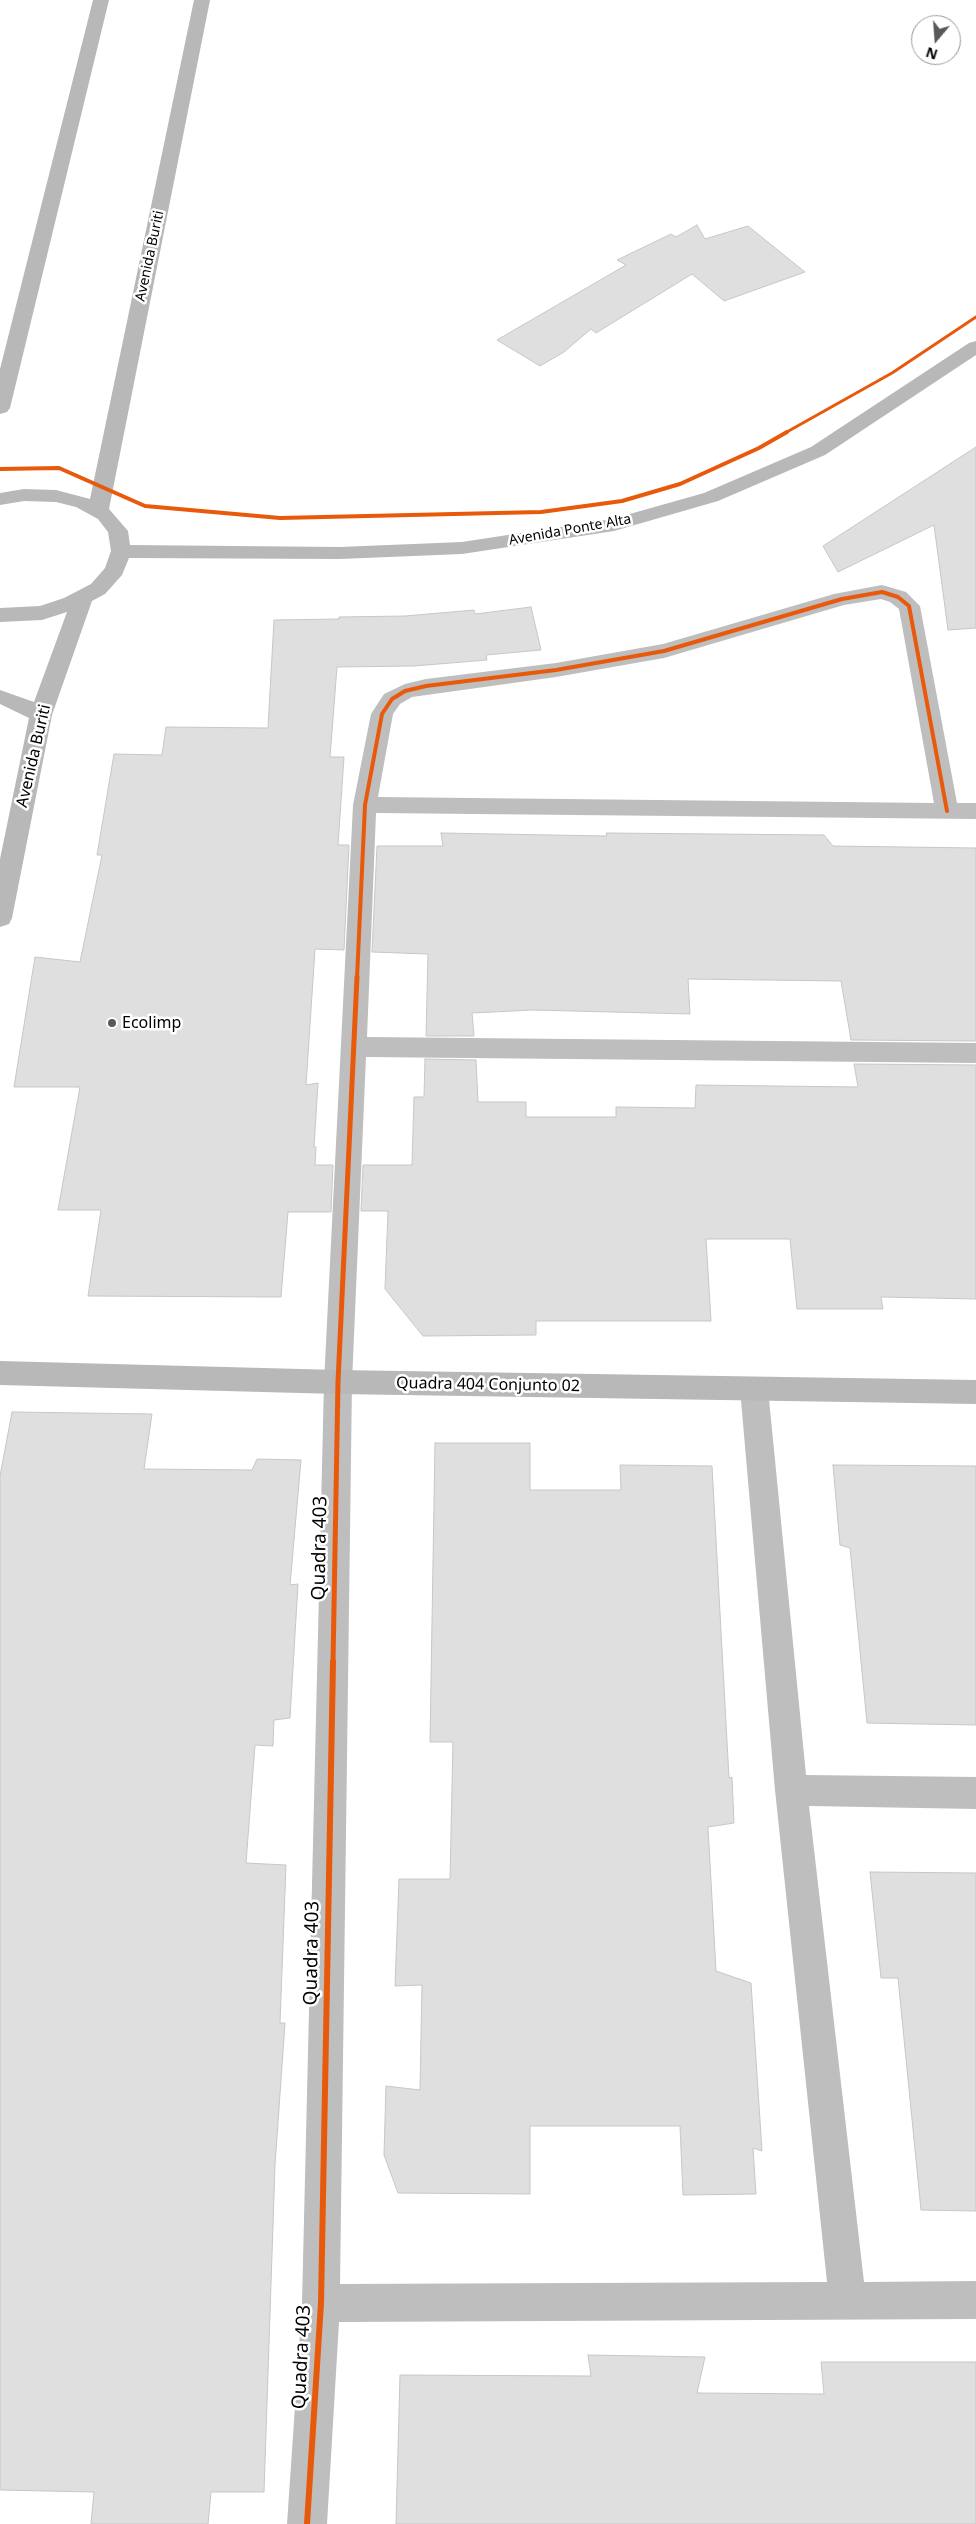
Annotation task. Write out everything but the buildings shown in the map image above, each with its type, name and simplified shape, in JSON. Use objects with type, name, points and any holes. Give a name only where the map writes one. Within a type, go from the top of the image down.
[{"type":"street","points":[[0,408],[101,0]]},
{"type":"street","name":"Avenida Buriti","points":[[98,511],[202,0]]},
{"type":"street","name":"Avenida Ponte Alta","points":[[121,551],[340,553],[462,548],[614,524],[711,497],[818,450],[976,347]]},
{"type":"street","points":[[0,499],[24,495],[56,496],[83,503],[104,515],[118,531],[121,551],[115,570],[98,589],[72,604],[42,613],[0,615]]},
{"type":"street","name":"Quadra 403","points":[[307,2524],[321,2303],[338,1382],[365,805],[382,714],[392,699],[405,691],[426,686],[556,670],[664,651],[842,598],[882,592],[898,597],[909,606],[947,811]]},
{"type":"street","name":"Avenida Buriti","points":[[0,918],[41,715],[83,598]]},
{"type":"street","points":[[0,697],[14,701],[41,715]]},
{"type":"street","points":[[365,805],[976,812]]},
{"type":"street","points":[[354,1047],[976,1054]]},
{"type":"street","name":"Quadra 404 Conjunto 02","points":[[0,1373],[338,1382],[976,1392]]},
{"type":"street","points":[[754,1389],[791,1790],[847,2299]]},
{"type":"street","points":[[791,1790],[976,1793]]},
{"type":"street","points":[[321,2303],[847,2299],[976,2300]]},
{"type":"cycle path","points":[[0,469],[59,468],[145,506],[280,518],[541,512],[622,501],[680,484],[759,448],[892,373],[976,317]]},
{"type":"cycle path","points":[[307,2524],[321,2303],[338,1382],[365,805],[382,714],[392,699],[405,691],[426,686],[556,670],[664,651],[842,599],[882,592],[898,597],[909,606],[947,811]]},
{"type":"place","name":"Ecolimp","points":[[112,1023]]}]
